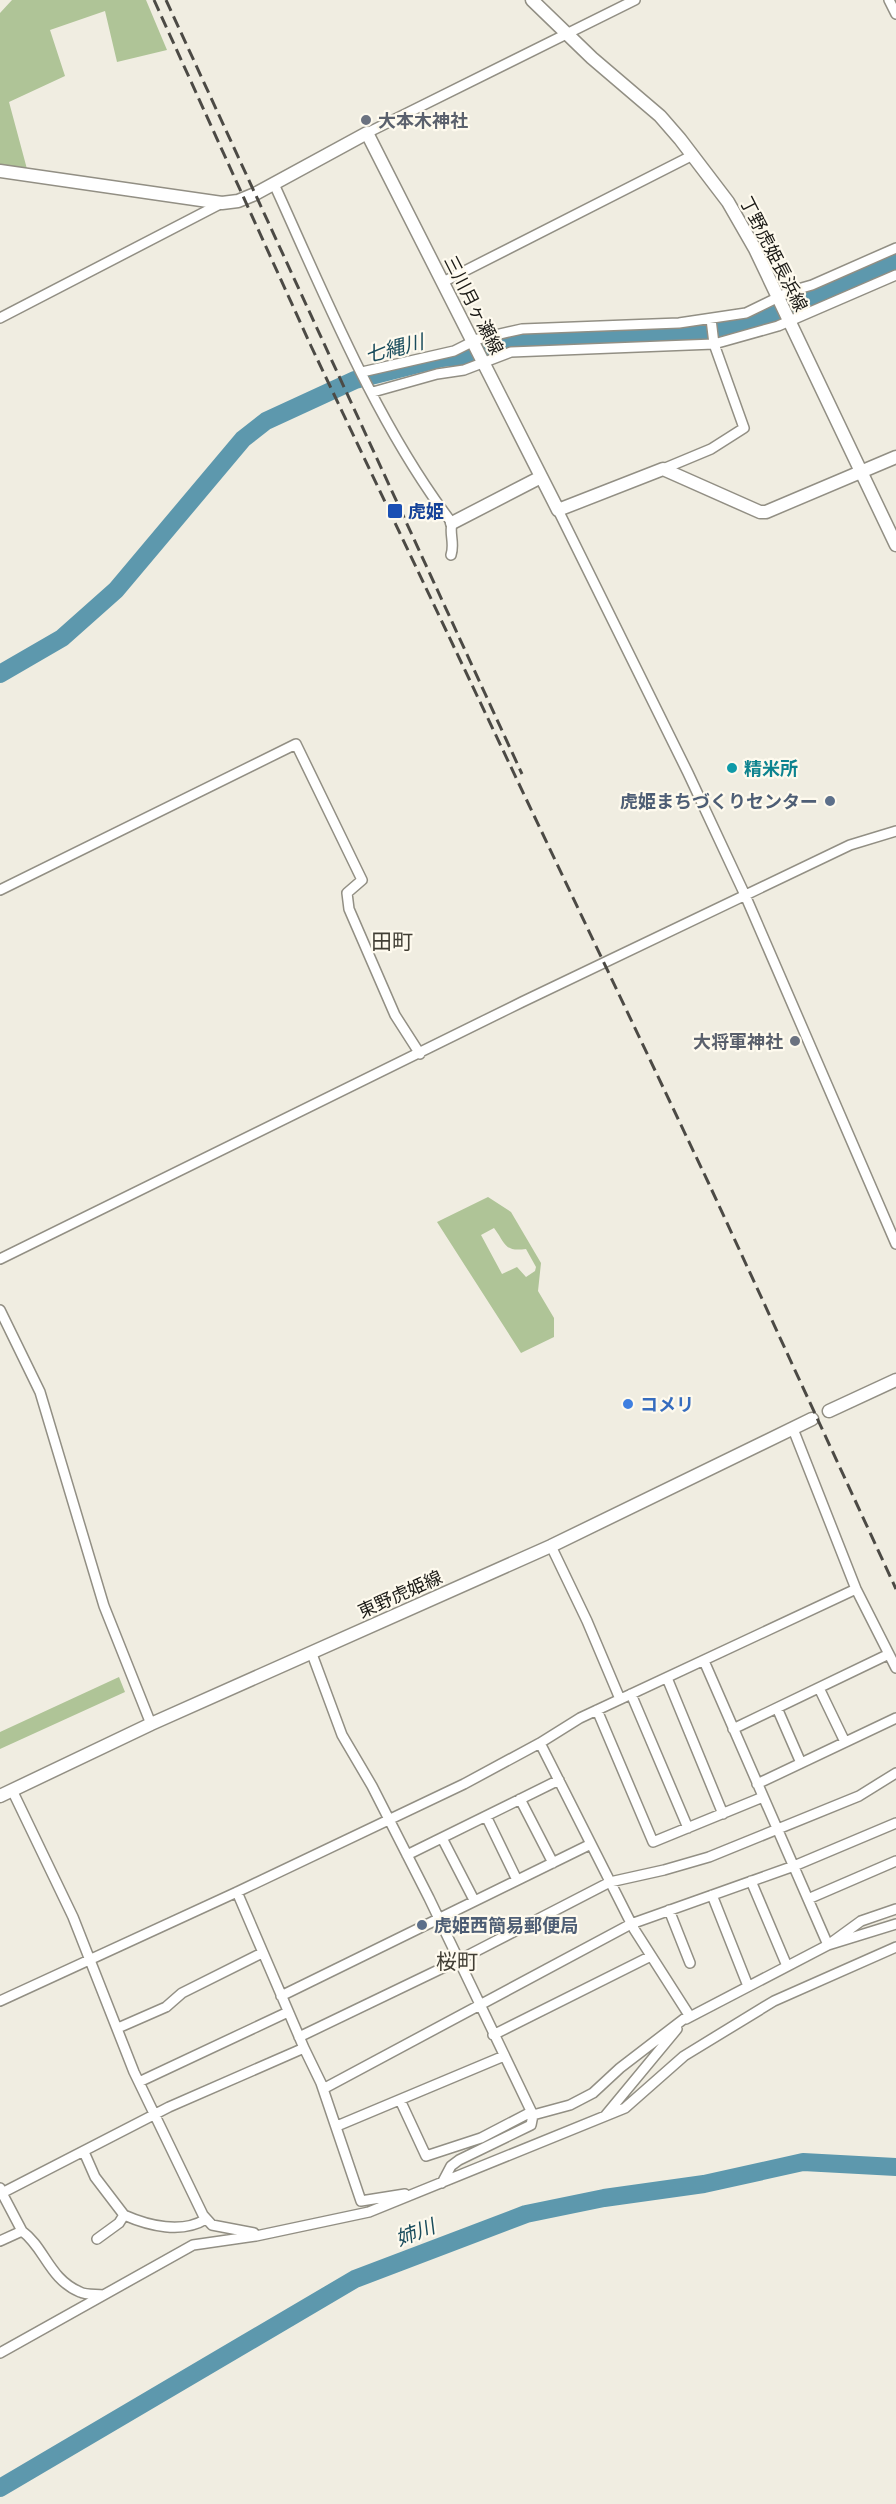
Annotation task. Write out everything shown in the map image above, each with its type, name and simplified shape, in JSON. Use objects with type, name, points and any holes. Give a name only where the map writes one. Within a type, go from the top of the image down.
[{"type":"main road","name":"丁野虎姫長浜線","points":[[532,0],[660,116],[728,202],[755,249],[896,545]]},
{"type":"main road","points":[[0,171],[222,203],[244,199],[367,133]]},
{"type":"main road","name":"三川月ヶ瀬線","points":[[367,133],[558,510]]},
{"type":"main road","points":[[558,510],[663,469],[760,512],[766,512],[896,458]]},
{"type":"main road","points":[[452,523],[541,477]]},
{"type":"main road","points":[[829,1411],[896,1380]]},
{"type":"main road","name":"東野虎姫線","points":[[6,1793],[151,1724],[551,1546],[812,1419]]},
{"type":"street","points":[[367,133],[635,0]]},
{"type":"street","points":[[889,0],[896,14]]},
{"type":"street","points":[[442,282],[693,155]]},
{"type":"street","points":[[274,183],[362,372],[426,489],[452,523],[450,530],[454,542],[451,555]]},
{"type":"street","points":[[0,318],[222,203]]},
{"type":"street","points":[[362,372],[454,351],[473,342],[522,329],[679,323],[746,313],[896,248]]},
{"type":"street","points":[[373,392],[483,363],[511,352],[714,344],[789,320],[896,275]]},
{"type":"street","points":[[663,469],[711,449],[744,428],[714,344],[711,319]]},
{"type":"street","points":[[558,510],[688,773],[745,895],[896,1244]]},
{"type":"street","points":[[0,890],[296,744],[362,880],[347,893],[349,909],[395,1015],[420,1054]]},
{"type":"street","points":[[0,1258],[745,895],[850,845],[896,831]]},
{"type":"street","points":[[0,1310],[40,1392],[104,1606],[151,1724]]},
{"type":"street","points":[[793,1429],[856,1589],[896,1668]]},
{"type":"street","points":[[551,1546],[587,1621],[620,1699]]},
{"type":"street","points":[[0,2001],[464,1784],[597,1710],[856,1589]]},
{"type":"street","points":[[312,1654],[342,1735],[407,1855],[532,2113],[531,2125],[451,2166],[442,2183]]},
{"type":"street","points":[[733,1729],[889,1654]]},
{"type":"street","points":[[704,1661],[828,1945]]},
{"type":"street","points":[[667,1678],[723,1814]]},
{"type":"street","points":[[819,1688],[845,1742]]},
{"type":"street","points":[[631,1694],[688,1828]]},
{"type":"street","points":[[777,1708],[801,1763]]},
{"type":"street","points":[[597,1710],[653,1842],[763,1797]]},
{"type":"street","points":[[758,1784],[896,1718]]},
{"type":"street","points":[[540,1743],[631,1924],[689,2015]]},
{"type":"street","points":[[299,2037],[457,1961],[610,1882],[709,1857],[859,1796],[896,1773]]},
{"type":"street","points":[[407,1855],[559,1780]]},
{"type":"street","points":[[6,1793],[91,1959],[139,2082],[157,2115],[180,2170],[206,2219],[212,2225],[229,2230],[262,2235]]},
{"type":"street","points":[[520,1799],[553,1863]]},
{"type":"street","points":[[486,1816],[517,1880]]},
{"type":"street","points":[[323,2089],[631,1924],[794,1866],[896,1823]]},
{"type":"street","points":[[442,1838],[474,1900]]},
{"type":"street","points":[[281,1996],[438,1917],[591,1844]]},
{"type":"street","points":[[808,1899],[896,1861]]},
{"type":"street","points":[[751,1881],[787,1966]]},
{"type":"street","points":[[237,1892],[323,2089],[361,2201],[415,2194]]},
{"type":"street","points":[[712,1895],[748,1986]]},
{"type":"street","points":[[400,2100],[426,2156],[481,2138],[532,2113],[570,2105],[593,2093],[620,2068],[689,2015],[828,1945],[861,1921],[896,1909]]},
{"type":"street","points":[[669,1910],[690,1963]]},
{"type":"street","points":[[828,1945],[896,1924]]},
{"type":"street","points":[[0,2353],[193,2245],[262,2235],[369,2212],[625,2108],[684,2056],[774,2001],[896,1947]]},
{"type":"street","points":[[118,2028],[166,2007],[182,1993],[262,1953]]},
{"type":"street","points":[[494,2035],[651,1956]]},
{"type":"street","points":[[139,2082],[288,2012]]},
{"type":"street","points":[[604,2117],[689,2015]]},
{"type":"street","points":[[103,2295],[82,2294],[64,2283],[51,2271],[28,2236],[22,2231],[1,2191],[157,2115],[304,2048]]},
{"type":"street","points":[[337,2126],[504,2056]]},
{"type":"street","points":[[84,2152],[95,2178],[124,2215],[160,2227],[196,2225],[206,2219]]},
{"type":"street","points":[[97,2239],[119,2223],[124,2215]]},
{"type":"street","points":[[0,2241],[22,2231]]},
{"type":"green space","points":[[12,0],[146,0],[167,50],[117,62],[105,11],[50,30],[65,76],[9,102],[27,169],[0,164],[0,13]]},
{"type":"green space","points":[[488,1197],[511,1212],[541,1263],[538,1291],[554,1318],[554,1337],[521,1353],[437,1222]],"holes":[[[494,1228],[509,1248],[526,1249],[536,1267],[535,1271],[526,1277],[517,1267],[502,1274],[481,1235]]]},
{"type":"green space","points":[[119,1677],[125,1692],[0,1749],[0,1732]]},
{"type":"waterway","name":"七縄川","points":[[0,674],[62,638],[116,590],[243,439],[266,421],[355,380],[442,358],[466,356],[510,343],[686,336],[734,328],[761,321],[896,262]]},
{"type":"waterway","name":"姉川","points":[[0,2488],[355,2279],[526,2214],[604,2198],[704,2184],[803,2162],[896,2167]]},
{"type":"railway","points":[[154,0],[311,346],[709,1184],[896,1589]]},
{"type":"railway","points":[[166,0],[522,774]]},
{"type":"place","name":"大本木神社","points":[[366,120]]},
{"type":"place","name":"虎姫","points":[[395,511]]},
{"type":"place","name":"精米所","points":[[732,768]]},
{"type":"place","name":"虎姫まちづくりセンター","points":[[830,801]]},
{"type":"place","name":"大将軍神社","points":[[795,1041]]},
{"type":"place","name":"コメリ","points":[[628,1404]]},
{"type":"place","name":"虎姫西簡易郵便局","points":[[422,1925]]},
{"type":"district","name":"田町","points":[[392,941]]},
{"type":"district","name":"桜町","points":[[457,1961]]}]
